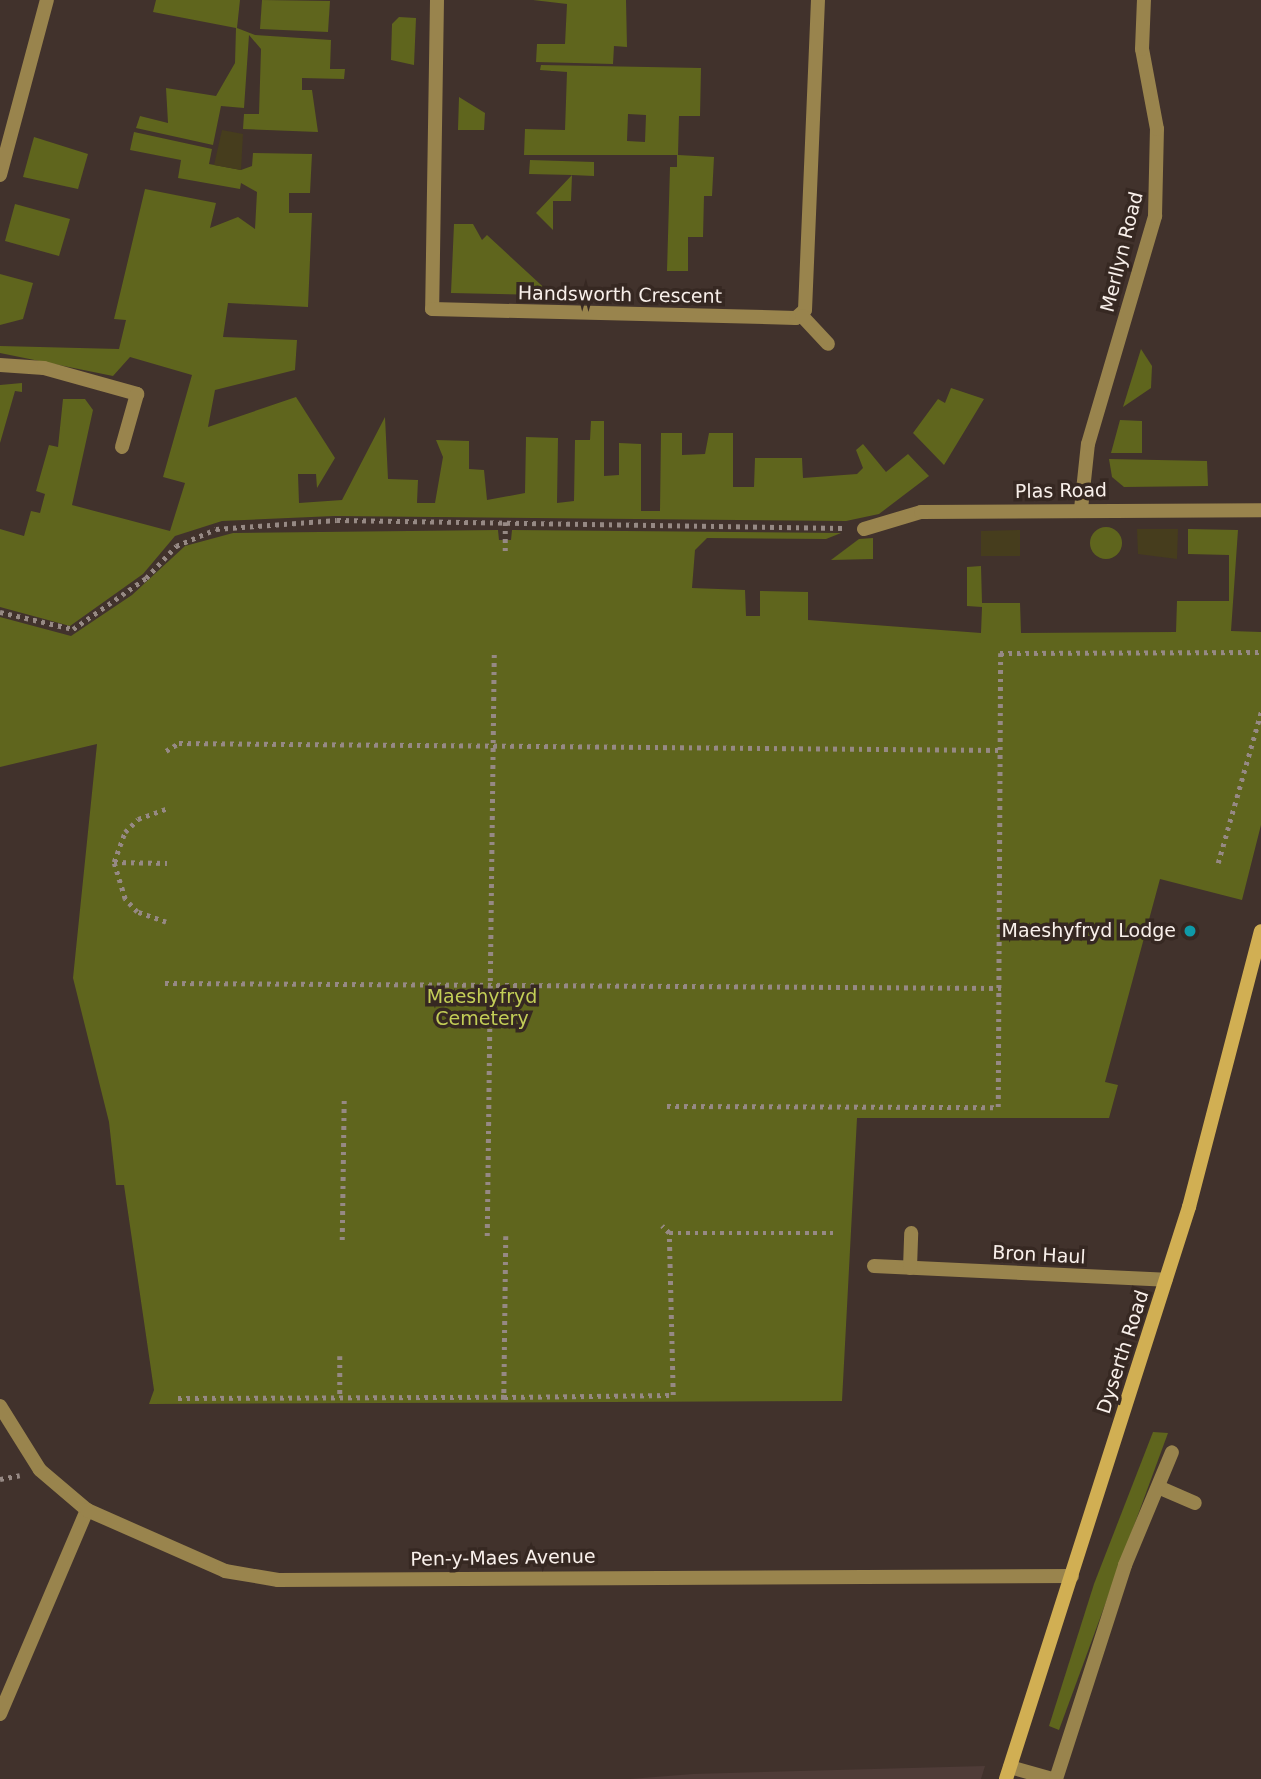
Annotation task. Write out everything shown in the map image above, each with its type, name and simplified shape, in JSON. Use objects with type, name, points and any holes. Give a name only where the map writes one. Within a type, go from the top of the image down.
[{"type":"main road","name":"Dyserth Road","points":[[1008,1773],[1166,1280],[1257,966],[1261,932]]},
{"type":"street","points":[[0,175],[47,0]]},
{"type":"street","name":"Handsworth Crescent","points":[[437,0],[432,309],[802,316]]},
{"type":"street","points":[[818,0],[802,316],[828,344]]},
{"type":"street","name":"Merllyn Road","points":[[1081,509],[1088,444],[1155,216],[1158,140],[1142,49],[1144,0]]},
{"type":"street","points":[[0,365],[44,369],[137,394],[122,447]]},
{"type":"street","name":"Plas Road","points":[[864,529],[921,512],[1261,510]]},
{"type":"street","points":[[910,1268],[911,1233]]},
{"type":"street","name":"Bron Haul","points":[[874,1266],[1166,1280]]},
{"type":"street","name":"Pen-y-Maes Avenue","points":[[0,1406],[40,1470],[87,1510],[225,1571],[278,1580],[1072,1576]]},
{"type":"street","points":[[1008,1773],[1054,1779],[1125,1565],[1172,1452]]},
{"type":"street","points":[[1158,1487],[1195,1503]]},
{"type":"street","points":[[0,1714],[87,1510]]},
{"type":"path","points":[[0,612],[73,629],[146,578],[176,546],[216,529],[337,520],[864,529]]},
{"type":"path","points":[[505,522],[505,551]]},
{"type":"path","points":[[487,1236],[490,748],[494,652]]},
{"type":"path","points":[[667,1106],[998,1107],[1002,988],[1000,653],[1261,652]]},
{"type":"path","points":[[1218,863],[1261,712]]},
{"type":"path","points":[[166,751],[179,743],[490,748],[1002,750]]},
{"type":"path","points":[[166,809],[138,819],[125,832],[114,862],[125,899],[137,912],[166,922]]},
{"type":"path","points":[[114,862],[167,863]]},
{"type":"path","points":[[165,983],[1002,988]]},
{"type":"path","points":[[342,1240],[344,1097]]},
{"type":"path","points":[[178,1398],[673,1395],[669,1233],[663,1226]]},
{"type":"path","points":[[669,1233],[832,1233]]},
{"type":"path","points":[[504,1397],[506,1237]]},
{"type":"path","points":[[340,1356],[340,1397]]},
{"type":"shaded area","points":[[985,1766],[981,1779],[630,1779],[693,1774]]},
{"type":"green space","points":[[156,0],[240,0],[237,28],[255,35],[331,40],[330,69],[345,69],[344,79],[302,78],[302,90],[312,90],[318,132],[243,129],[244,114],[259,114],[261,49],[249,35],[244,108],[221,106],[213,145],[136,128],[140,116],[168,123],[166,88],[216,96],[235,63],[236,28],[153,12]]},
{"type":"green space","points":[[262,0],[330,1],[328,32],[260,29]]},
{"type":"green space","points":[[533,0],[626,0],[627,47],[614,46],[613,64],[536,62],[537,44],[565,44],[567,4]]},
{"type":"green space","points":[[399,17],[416,18],[414,65],[391,60],[392,24]]},
{"type":"green space","points":[[541,65],[701,68],[700,116],[679,116],[678,155],[714,157],[712,196],[704,196],[703,237],[688,237],[688,271],[667,271],[670,167],[677,167],[677,155],[524,155],[525,129],[565,130],[567,72],[540,70]],"holes":[[[628,114],[646,115],[645,142],[627,141]]]},
{"type":"green space","points":[[459,97],[485,113],[484,130],[458,130]]},
{"type":"green space","points":[[134,132],[212,149],[209,164],[241,170],[252,166],[253,153],[312,154],[310,193],[289,193],[289,213],[312,213],[308,307],[228,303],[223,337],[297,340],[295,370],[215,390],[208,427],[296,397],[335,458],[317,488],[316,474],[298,474],[299,503],[342,500],[385,417],[388,479],[418,480],[417,503],[435,503],[443,457],[436,440],[469,441],[469,469],[484,470],[487,500],[525,493],[526,437],[558,438],[557,503],[574,501],[575,440],[590,440],[591,421],[604,421],[604,476],[619,475],[619,443],[641,444],[641,511],[660,511],[661,433],[682,433],[682,455],[705,454],[709,433],[733,433],[733,487],[754,487],[755,458],[802,458],[803,478],[857,474],[863,468],[856,450],[863,444],[886,472],[908,454],[929,476],[879,514],[846,521],[334,516],[222,521],[175,536],[143,574],[70,626],[0,607],[0,529],[24,536],[31,511],[40,513],[45,494],[36,491],[49,445],[58,447],[63,399],[85,399],[93,410],[72,505],[170,531],[185,483],[163,477],[192,375],[130,357],[113,376],[0,353],[0,346],[119,349],[126,320],[114,319],[145,189],[216,203],[210,228],[238,217],[255,229],[257,192],[241,183],[240,189],[178,178],[181,160],[130,150]]},
{"type":"green space","points":[[34,137],[88,154],[78,189],[23,177]]},
{"type":"green space","points":[[530,160],[594,162],[594,176],[529,174]]},
{"type":"green space","points":[[572,175],[571,201],[553,201],[553,230],[536,213]]},
{"type":"green space","points":[[15,204],[70,219],[59,256],[5,241]]},
{"type":"green space","points":[[454,224],[473,224],[482,240],[487,235],[552,295],[451,293]]},
{"type":"green space","points":[[0,274],[33,283],[23,319],[0,325]]},
{"type":"green space","points":[[1141,349],[1152,366],[1151,388],[1123,407]]},
{"type":"green space","points":[[22,383],[22,392],[15,391],[0,443],[0,385]]},
{"type":"green space","points":[[951,388],[984,399],[944,465],[913,433],[938,399],[945,403]]},
{"type":"green space","points":[[1120,420],[1142,421],[1142,453],[1111,453]]},
{"type":"green space","points":[[1109,459],[1207,461],[1208,486],[1124,487],[1112,477]]},
{"type":"green space","points":[[1106,527],[1118,531],[1122,543],[1118,555],[1106,559],[1094,555],[1090,543],[1094,531]]},
{"type":"green space","name":"Maeshyfryd Cemetery","points":[[1188,529],[1238,530],[1231,631],[1261,632],[1261,825],[1242,900],[1160,879],[1105,1082],[1118,1085],[1109,1118],[857,1118],[842,1401],[149,1404],[154,1390],[124,1185],[116,1185],[109,1122],[73,978],[97,744],[0,767],[0,617],[71,636],[132,595],[185,546],[233,533],[498,530],[499,540],[511,540],[512,530],[841,533],[826,539],[707,538],[695,550],[692,588],[745,590],[746,616],[760,616],[760,591],[808,592],[808,620],[981,633],[982,607],[967,606],[967,567],[981,566],[982,603],[1020,603],[1021,633],[1176,632],[1177,601],[1229,601],[1229,555],[1188,554]]},
{"type":"green space","points":[[873,538],[873,559],[831,560],[859,539]]},
{"type":"green space","points":[[1153,1432],[1168,1433],[1059,1730],[1049,1726],[1094,1584]]},
{"type":"sand","points":[[222,130],[243,134],[241,170],[214,165]]},
{"type":"sand","points":[[1137,529],[1178,529],[1177,559],[1138,554]]},
{"type":"sand","points":[[1020,530],[1020,556],[981,556],[981,531]]},
{"type":"place","name":"Maeshyfryd Lodge","points":[[1190,931]]}]
